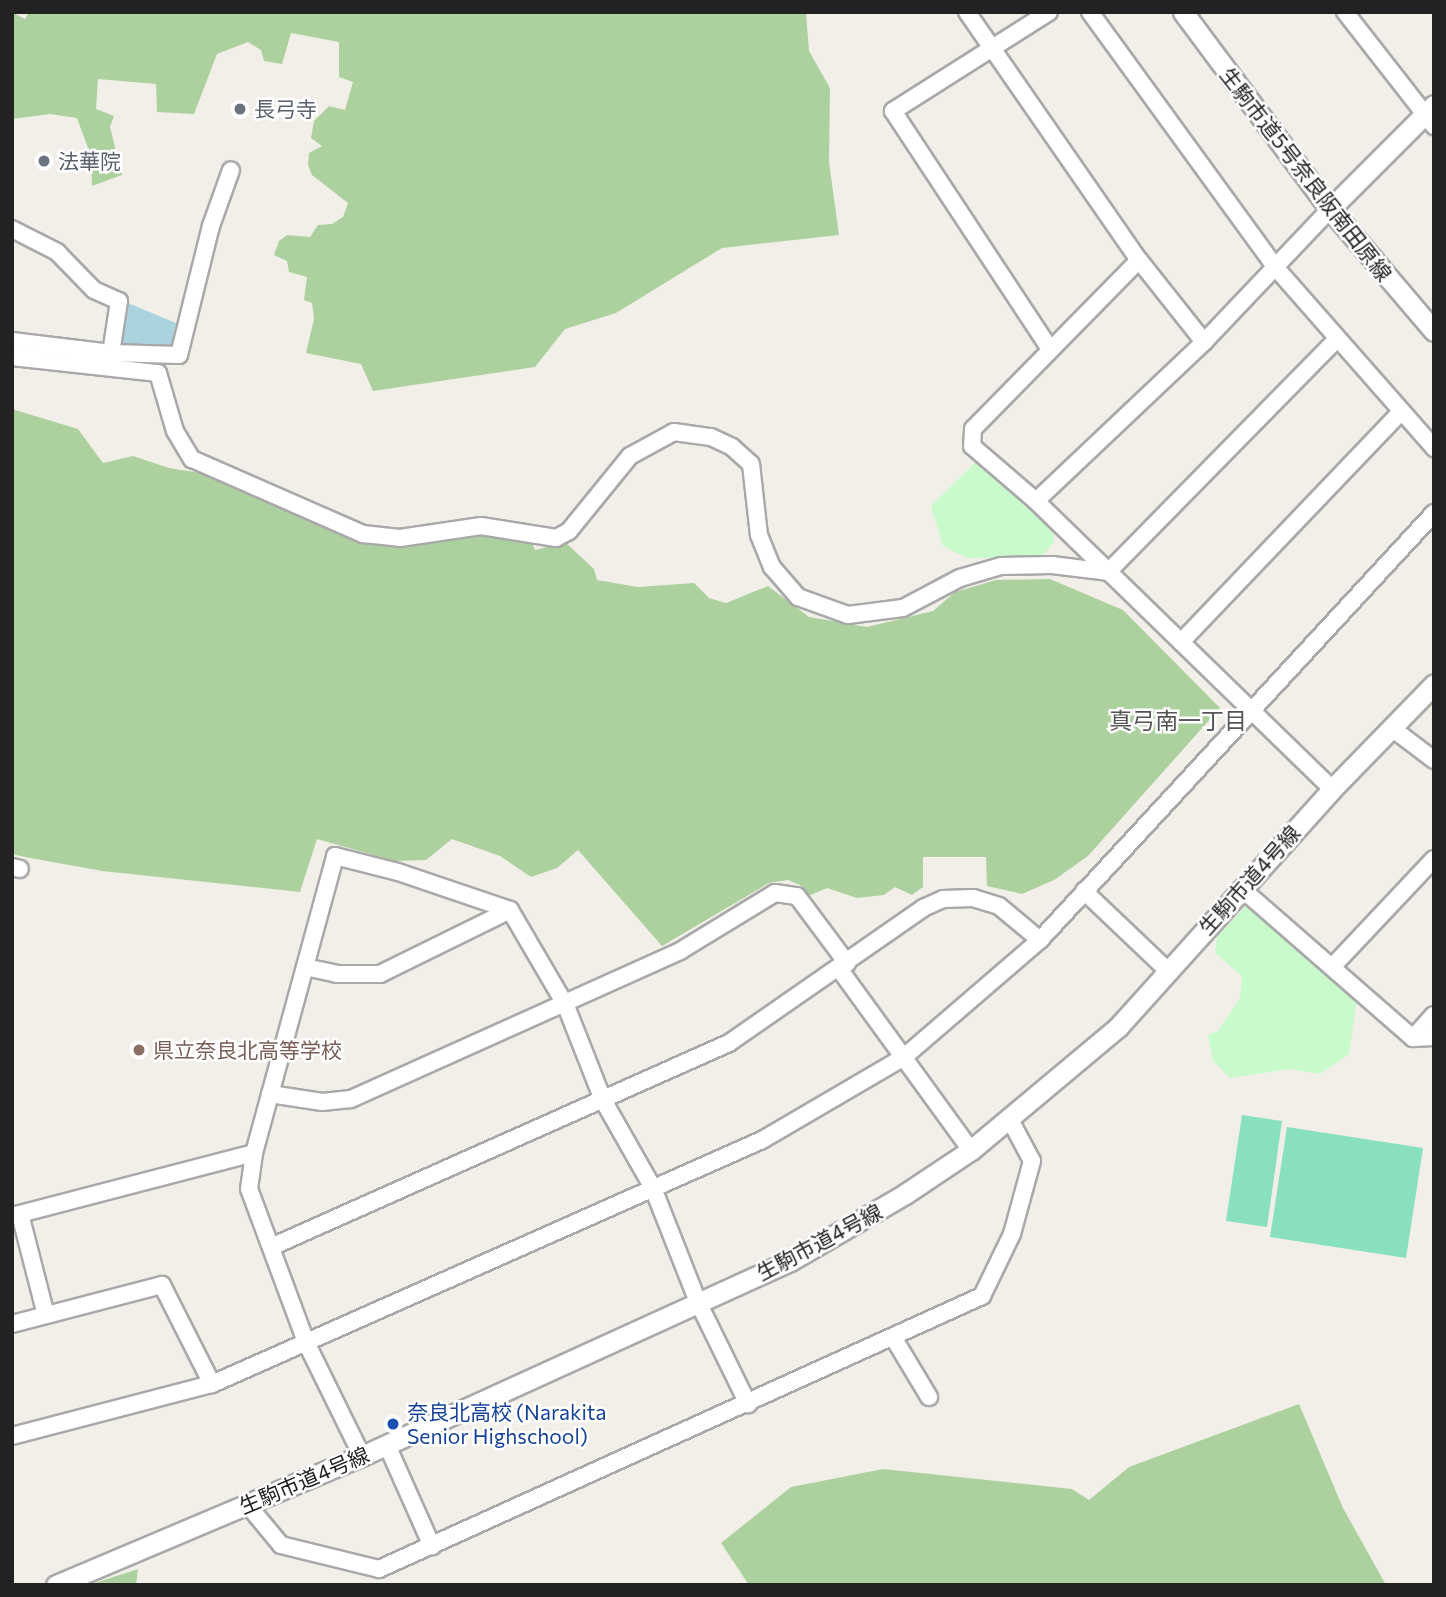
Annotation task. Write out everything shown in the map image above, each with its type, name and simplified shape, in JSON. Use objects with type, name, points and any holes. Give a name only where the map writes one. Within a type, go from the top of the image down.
[{"type":"street","points":[[967,12],[1139,260],[1204,342]]},
{"type":"street","points":[[1049,12],[993,51],[893,111],[1050,349]]},
{"type":"street","points":[[1090,12],[1276,268],[1399,413],[1434,448]]},
{"type":"street","name":"生駒市道5号奈良阪南田原線","points":[[1183,12],[1330,209],[1434,331]]},
{"type":"street","points":[[1036,501],[1204,342],[1330,209],[1431,115],[1348,14]]},
{"type":"street","points":[[12,341],[111,353],[180,355],[211,226],[231,170]]},
{"type":"street","points":[[12,229],[57,252],[94,290],[119,301],[111,353]]},
{"type":"street","points":[[1139,260],[973,429],[972,446],[1036,501],[1332,789]]},
{"type":"street","points":[[1108,572],[1337,339]]},
{"type":"street","points":[[12,357],[158,373],[176,431],[192,459],[363,534],[400,538],[481,526],[556,538],[569,531],[630,456],[674,432],[732,447],[751,464],[759,535],[772,568],[798,597],[848,615],[903,608],[960,578],[1001,566],[1052,565],[1108,572]]},
{"type":"street","points":[[1181,642],[1399,413]]},
{"type":"street","points":[[12,1436],[212,1384],[762,1140],[904,1057],[1040,940],[1434,513]]},
{"type":"street","name":"生駒市道4号線","points":[[56,1585],[387,1445],[698,1303],[855,1227],[971,1150],[1118,1027],[1332,789],[1434,684]]},
{"type":"street","points":[[1393,729],[1434,760]]},
{"type":"street","points":[[362,1456],[306,1342],[249,1189],[254,1153],[335,856],[398,872],[510,910],[566,1006],[603,1100],[653,1188],[698,1303],[748,1405]]},
{"type":"street","points":[[1333,965],[1434,859]]},
{"type":"street","points":[[1242,889],[1333,965],[1413,1038],[1434,1037]]},
{"type":"street","points":[[270,1094],[322,1102],[351,1099],[566,1006],[681,951],[785,891],[806,906],[843,967],[971,1150]]},
{"type":"street","points":[[1084,891],[1167,970]]},
{"type":"street","points":[[271,1247],[729,1043],[843,967],[923,908],[943,899],[973,898],[999,906],[1040,940]]},
{"type":"street","points":[[304,967],[337,974],[380,974],[510,910]]},
{"type":"street","points":[[1413,1038],[1434,1016]]},
{"type":"street","points":[[247,1504],[281,1545],[379,1569],[748,1405],[982,1296],[1013,1234],[1032,1161],[1009,1118]]},
{"type":"street","points":[[46,1315],[16,1215],[254,1153]]},
{"type":"street","points":[[12,1324],[162,1285],[212,1384]]},
{"type":"street","points":[[893,1337],[929,1397]]},
{"type":"street","points":[[387,1445],[432,1546]]},
{"type":"green space","points":[[12,12],[25,19],[29,12],[806,12],[809,51],[830,88],[829,162],[839,235],[722,248],[616,313],[565,329],[535,367],[373,391],[361,364],[306,353],[314,319],[312,303],[304,300],[307,277],[289,272],[287,261],[274,255],[279,241],[287,235],[310,237],[318,225],[332,224],[343,217],[348,203],[312,175],[308,165],[309,153],[322,146],[311,138],[314,121],[329,106],[345,110],[353,82],[339,77],[339,42],[291,33],[282,64],[264,61],[261,50],[248,42],[217,54],[194,114],[157,112],[156,84],[98,79],[96,109],[114,116],[110,127],[122,175],[92,186],[91,156],[77,118],[50,114],[12,119]]},
{"type":"green space","points":[[12,409],[78,429],[103,463],[133,456],[169,468],[232,478],[387,542],[478,531],[531,540],[535,550],[565,542],[594,569],[597,580],[638,587],[694,583],[709,598],[726,603],[768,586],[809,617],[867,627],[933,611],[955,592],[996,580],[1050,579],[1123,610],[1220,708],[1088,856],[1054,880],[1022,894],[987,886],[986,857],[923,857],[923,887],[912,895],[895,887],[884,895],[857,898],[827,888],[808,896],[802,886],[788,880],[769,883],[662,946],[578,850],[557,868],[531,877],[500,856],[452,839],[426,860],[395,861],[317,839],[300,892],[102,871],[12,854]]},
{"type":"green space","points":[[977,461],[1053,530],[1054,542],[1042,557],[967,558],[943,546],[931,506]]},
{"type":"green space","points":[[1249,903],[1357,999],[1349,1054],[1320,1074],[1290,1069],[1230,1078],[1213,1061],[1208,1035],[1218,1031],[1240,998],[1242,976],[1215,953],[1217,937]]},
{"type":"green space","points":[[1242,1115],[1282,1121],[1267,1227],[1226,1221]]},
{"type":"green space","points":[[1287,1127],[1423,1148],[1406,1258],[1270,1237]]},
{"type":"green space","points":[[1299,1404],[1343,1508],[1386,1585],[749,1585],[721,1543],[791,1487],[883,1469],[1072,1489],[1089,1500],[1129,1467]]},
{"type":"green space","points":[[138,1569],[136,1585],[89,1585],[104,1580]]},
{"type":"water","points":[[128,303],[176,323],[171,347],[121,343]]},
{"type":"place","name":"長弓寺","points":[[240,109]]},
{"type":"place","name":"法華院","points":[[44,161]]},
{"type":"place","name":"県立奈良北高等学校","points":[[139,1050]]},
{"type":"place","name":"奈良北高校 (Narakita Senior Highschool)","points":[[393,1424]]},
{"type":"district","name":"真弓南一丁目","points":[[1178,720]]}]
